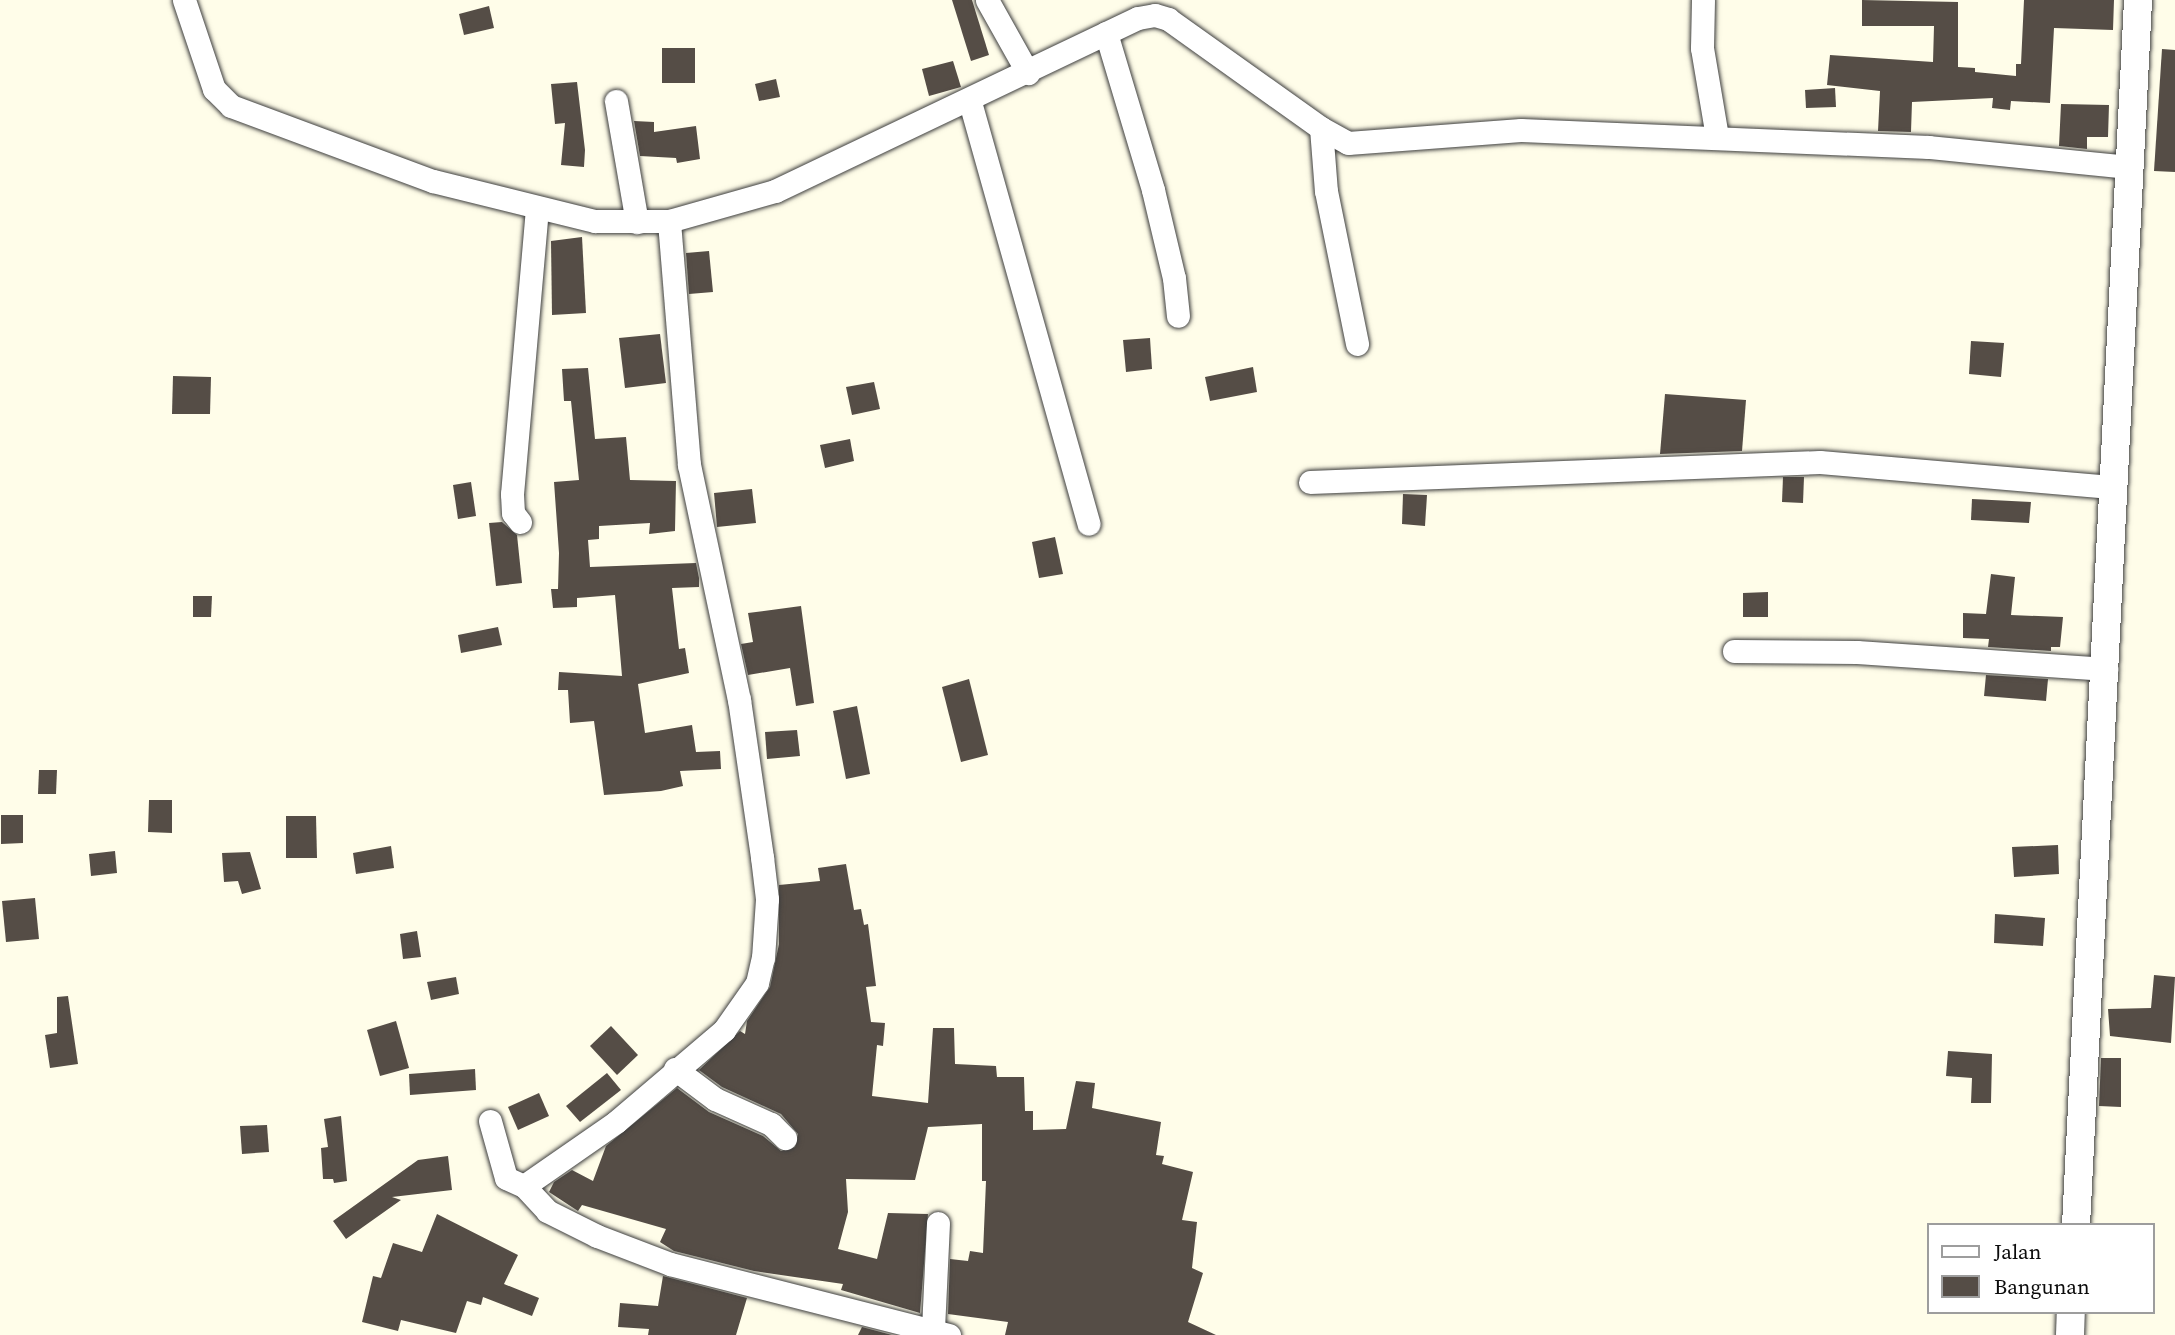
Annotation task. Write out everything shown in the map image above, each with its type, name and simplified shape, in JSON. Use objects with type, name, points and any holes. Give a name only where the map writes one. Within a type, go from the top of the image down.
[{"type":"street","points":[[184,0],[214,89],[231,106],[433,181],[595,221],[669,221],[775,191],[971,102],[1138,18],[1168,19],[1321,128],[1348,143],[1387,142],[1435,134],[1511,130],[1991,151],[2130,167]]},
{"type":"street","points":[[987,0],[1028,73]]},
{"type":"street","points":[[1703,0],[1702,48],[1717,137]]},
{"type":"street","points":[[2076,1223],[2138,0]]},
{"type":"street","points":[[1106,33],[1153,190],[1174,278],[1178,316]]},
{"type":"street","points":[[616,101],[637,222]]},
{"type":"street","points":[[971,102],[1088,524]]},
{"type":"street","points":[[1321,128],[1326,191],[1357,344]]},
{"type":"street","points":[[520,522],[513,513],[512,494],[537,208]]},
{"type":"street","points":[[524,1186],[616,1122],[735,1019],[757,983],[767,899],[739,700],[690,465],[669,221]]},
{"type":"street","points":[[1310,482],[1820,462],[2114,487]]},
{"type":"street","points":[[1734,651],[1857,652],[2106,669]]},
{"type":"street","points":[[675,1069],[715,1099],[771,1124],[785,1138]]},
{"type":"street","points":[[491,1121],[503,1172],[524,1186],[547,1211],[670,1264],[941,1332],[938,1223]]},
{"type":"street","points":[[2070,1335],[2071,1314]]},
{"type":"building","points":[[952,0],[972,0],[989,55],[971,61]]},
{"type":"building","points":[[1862,0],[1958,2],[1958,67],[1975,68],[1975,72],[2016,76],[2016,64],[2021,64],[2024,0],[2114,0],[2113,30],[2054,28],[2050,103],[2011,101],[2010,110],[1992,108],[1993,98],[1912,102],[1911,132],[1878,131],[1880,91],[1827,85],[1830,55],[1933,62],[1934,26],[1862,26]]},
{"type":"building","points":[[489,6],[494,28],[464,35],[459,14]]},
{"type":"building","points":[[662,48],[695,48],[695,83],[662,83]]},
{"type":"building","points":[[2162,49],[2175,50],[2175,172],[2154,171]]},
{"type":"building","points":[[953,61],[961,87],[929,96],[922,69]]},
{"type":"building","points":[[776,79],[780,97],[759,101],[755,84]]},
{"type":"building","points":[[577,82],[585,150],[584,167],[561,165],[565,123],[555,124],[551,84]]},
{"type":"building","points":[[1835,88],[1836,107],[1806,108],[1805,90]]},
{"type":"building","points":[[2061,104],[2109,105],[2108,137],[2087,137],[2087,149],[2059,146]]},
{"type":"building","points":[[634,121],[654,122],[654,132],[696,126],[700,159],[677,163],[676,158],[640,156]]},
{"type":"building","points":[[582,237],[586,313],[552,315],[551,241]]},
{"type":"building","points":[[709,251],[713,292],[689,294],[686,253]]},
{"type":"building","points":[[660,334],[666,383],[625,388],[619,338]]},
{"type":"building","points":[[1150,338],[1152,369],[1126,372],[1123,340]]},
{"type":"building","points":[[1971,341],[2004,343],[2001,377],[1969,374]]},
{"type":"building","points":[[1253,367],[1257,392],[1210,401],[1205,377]]},
{"type":"building","points":[[588,368],[595,439],[626,437],[630,480],[676,481],[675,531],[649,534],[650,523],[599,526],[599,539],[588,540],[590,567],[696,563],[699,578],[699,587],[672,588],[679,649],[685,648],[689,673],[638,684],[645,733],[692,725],[696,752],[720,751],[721,769],[680,771],[683,786],[661,791],[604,795],[594,721],[570,723],[568,690],[558,690],[559,672],[622,676],[615,595],[577,598],[577,607],[553,608],[551,589],[558,589],[559,553],[554,482],[579,480],[571,401],[564,401],[562,369]]},
{"type":"building","points":[[173,376],[211,377],[210,414],[172,414]]},
{"type":"building","points":[[874,382],[880,409],[852,415],[846,387]]},
{"type":"building","points":[[1665,394],[1746,400],[1742,451],[1660,454]]},
{"type":"building","points":[[850,439],[854,461],[825,468],[820,445]]},
{"type":"building","points":[[1783,477],[1804,477],[1803,503],[1782,502]]},
{"type":"building","points":[[471,482],[476,516],[458,519],[453,485]]},
{"type":"building","points":[[752,489],[756,523],[717,527],[714,493]]},
{"type":"building","points":[[1403,494],[1427,495],[1425,526],[1402,524]]},
{"type":"building","points":[[1972,499],[2031,502],[2029,523],[1971,520]]},
{"type":"building","points":[[502,522],[517,535],[522,583],[496,586],[489,523]]},
{"type":"building","points":[[1055,537],[1063,574],[1039,578],[1032,542]]},
{"type":"building","points":[[1991,574],[2015,577],[2011,615],[2063,617],[2060,647],[2051,647],[2051,651],[1988,647],[1989,639],[1963,638],[1963,613],[1986,614]]},
{"type":"building","points":[[1768,592],[1768,617],[1743,617],[1743,593]]},
{"type":"building","points":[[193,596],[212,596],[211,617],[193,617]]},
{"type":"building","points":[[801,606],[814,703],[796,706],[790,668],[748,675],[741,644],[753,642],[748,613]]},
{"type":"building","points":[[498,627],[502,645],[461,653],[458,635]]},
{"type":"building","points":[[1986,675],[2048,679],[2046,701],[1984,696]]},
{"type":"building","points":[[969,679],[988,755],[961,762],[942,687]]},
{"type":"building","points":[[857,706],[870,774],[846,779],[833,711]]},
{"type":"building","points":[[797,730],[800,756],[767,759],[765,732]]},
{"type":"building","points":[[39,770],[57,770],[56,794],[38,794]]},
{"type":"building","points":[[149,800],[172,800],[172,833],[148,832]]},
{"type":"building","points":[[1,815],[23,815],[23,843],[1,844]]},
{"type":"building","points":[[286,816],[316,816],[317,858],[286,858]]},
{"type":"building","points":[[2058,845],[2059,874],[2014,877],[2012,847]]},
{"type":"building","points":[[391,846],[394,868],[356,874],[353,853]]},
{"type":"building","points":[[115,851],[117,873],[91,876],[89,854]]},
{"type":"building","points":[[250,852],[261,889],[242,894],[238,881],[224,882],[222,853]]},
{"type":"building","points":[[846,864],[854,910],[861,909],[864,925],[868,924],[876,986],[866,987],[871,1022],[885,1023],[883,1046],[877,1045],[872,1096],[928,1103],[933,1028],[954,1028],[955,1064],[996,1066],[997,1077],[1024,1077],[1025,1111],[1033,1111],[1033,1130],[1066,1129],[1076,1081],[1095,1083],[1092,1108],[1161,1122],[1156,1155],[1164,1156],[1162,1164],[1193,1172],[1182,1220],[1197,1222],[1192,1268],[1203,1273],[1188,1322],[1216,1335],[1005,1335],[1008,1322],[948,1314],[950,1259],[968,1261],[970,1251],[983,1253],[986,1181],[982,1181],[982,1124],[928,1127],[915,1180],[846,1179],[848,1212],[838,1249],[877,1259],[888,1213],[928,1214],[920,1313],[841,1290],[843,1284],[754,1271],[674,1251],[660,1242],[666,1229],[582,1205],[578,1211],[549,1192],[554,1182],[572,1170],[593,1181],[606,1146],[677,1088],[709,1112],[763,1136],[781,1151],[795,1147],[798,1134],[781,1114],[722,1087],[699,1070],[740,1031],[745,1034],[747,1021],[770,987],[779,944],[779,885],[820,881],[818,868]]},
{"type":"building","points":[[35,898],[39,939],[6,942],[2,901]]},
{"type":"building","points":[[1995,914],[2045,918],[2043,946],[1994,943]]},
{"type":"building","points":[[417,931],[421,957],[403,959],[400,934]]},
{"type":"building","points":[[2154,975],[2175,977],[2171,1043],[2110,1036],[2108,1009],[2151,1008]]},
{"type":"building","points":[[456,977],[459,994],[431,1000],[427,982]]},
{"type":"building","points":[[68,996],[78,1064],[50,1068],[45,1035],[57,1033],[57,997]]},
{"type":"building","points":[[396,1021],[409,1068],[380,1076],[367,1030]]},
{"type":"building","points":[[611,1026],[638,1055],[617,1075],[590,1046]]},
{"type":"building","points":[[1948,1051],[1992,1054],[1991,1103],[1971,1103],[1972,1078],[1946,1076]]},
{"type":"building","points":[[2101,1058],[2121,1058],[2121,1107],[2099,1106]]},
{"type":"building","points":[[475,1069],[476,1090],[410,1095],[409,1074]]},
{"type":"building","points":[[607,1073],[621,1090],[580,1122],[566,1106]]},
{"type":"building","points":[[539,1093],[549,1116],[518,1130],[508,1107]]},
{"type":"building","points":[[341,1116],[347,1181],[334,1183],[333,1179],[323,1179],[321,1148],[328,1147],[324,1119]]},
{"type":"building","points":[[267,1125],[269,1152],[242,1154],[240,1126]]},
{"type":"building","points":[[448,1156],[452,1190],[392,1197],[401,1200],[346,1239],[333,1221],[418,1160]]},
{"type":"building","points":[[437,1214],[518,1255],[504,1284],[539,1298],[532,1316],[483,1297],[481,1305],[467,1301],[456,1333],[401,1320],[398,1331],[362,1322],[373,1276],[381,1278],[393,1243],[422,1252]]},
{"type":"building","points":[[663,1276],[747,1298],[736,1335],[648,1335],[649,1329],[618,1327],[620,1303],[658,1306]]},
{"type":"building","points":[[862,1327],[892,1335],[858,1335]]}]
